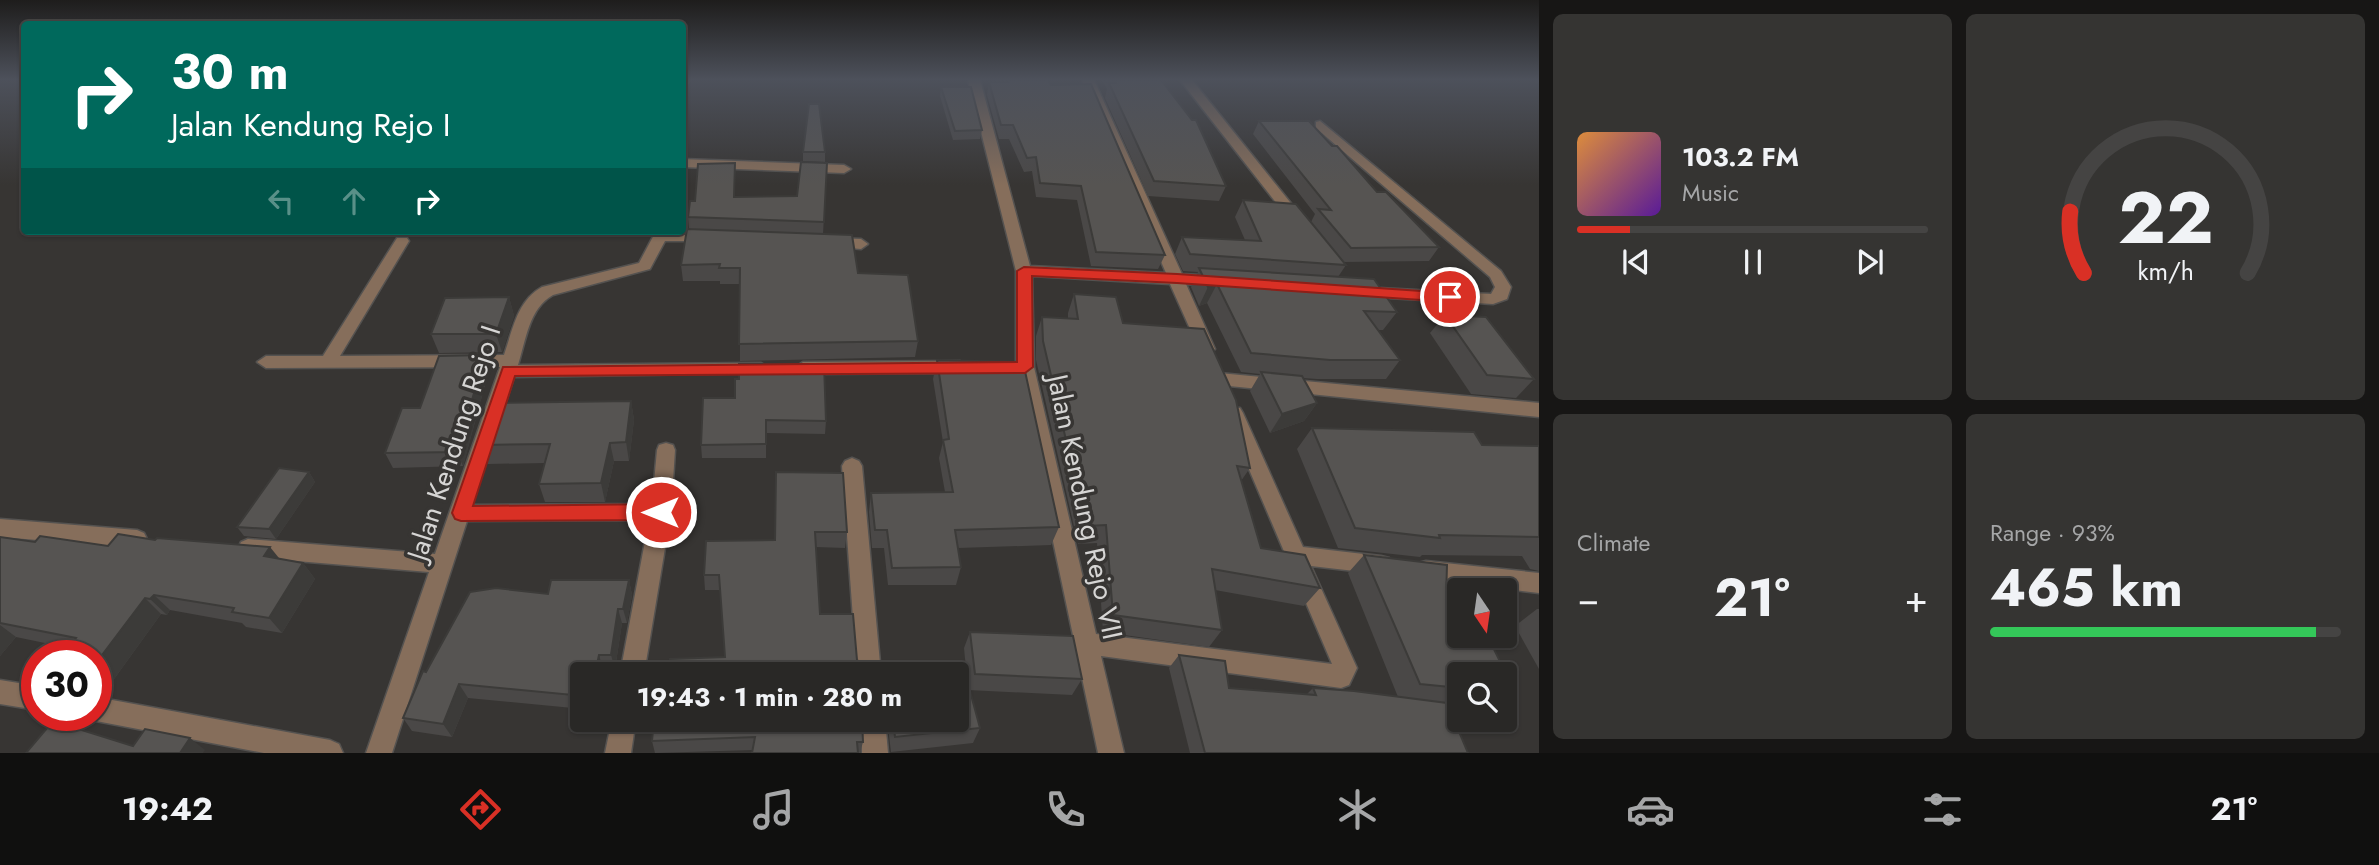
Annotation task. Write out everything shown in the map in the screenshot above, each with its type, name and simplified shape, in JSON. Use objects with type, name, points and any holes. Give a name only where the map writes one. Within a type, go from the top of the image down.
[{"type":"street","name":"Jalan Kendung Rejo VII","points":[[983,115],[1024,271],[1018,367],[1111,753]]},
{"type":"street","points":[[1086,643],[1334,678],[1341,677],[1345,668],[1104,115]]},
{"type":"street","points":[[1214,115],[1303,228]]},
{"type":"street","points":[[1320,125],[1496,274],[1503,287],[1501,295],[1493,299],[1346,287]]},
{"type":"street","points":[[686,163],[844,169]]},
{"type":"street","name":"Jalan Kendung Rejo I","points":[[379,753],[510,366],[527,308],[548,290],[645,266],[662,235]]},
{"type":"street","points":[[686,235],[729,238]]},
{"type":"street","points":[[328,361],[402,241]]},
{"type":"street","points":[[808,242],[861,244]]},
{"type":"street","points":[[1024,271],[1231,282]]},
{"type":"street","points":[[266,362],[781,368],[983,367]]},
{"type":"street","points":[[1219,379],[1539,410]]},
{"type":"street","points":[[634,662],[661,512],[666,450]]},
{"type":"street","points":[[852,466],[868,662]]},
{"type":"street","points":[[461,513],[661,512]]},
{"type":"street","points":[[0,528],[153,540]]},
{"type":"street","points":[[222,546],[444,564]]},
{"type":"street","points":[[1294,555],[1539,583]]},
{"type":"street","points":[[0,692],[21,695]]},
{"type":"street","points":[[112,712],[330,753]]},
{"type":"street","points":[[618,753],[622,732]]},
{"type":"street","points":[[874,732],[875,753]]},
{"type":"building","points":[[808,115],[820,115],[825,152],[803,152]]},
{"type":"building","points":[[950,115],[978,115],[982,130],[955,131]]},
{"type":"building","points":[[998,115],[1104,115],[1165,255],[1096,252],[1081,186],[1040,183],[1036,157],[1027,158],[1013,125],[1001,125]]},
{"type":"building","points":[[1124,115],[1188,115],[1192,120],[1196,120],[1226,186],[1154,181]]},
{"type":"building","points":[[1259,121],[1309,121],[1332,146],[1337,146],[1377,192],[1386,192],[1439,247],[1351,248],[1318,209],[1331,210]]},
{"type":"building","points":[[801,162],[827,163],[824,222],[688,217],[690,201],[695,201],[698,164],[735,163],[734,197],[797,196]]},
{"type":"building","points":[[1243,200],[1296,204],[1346,265],[1190,254],[1182,237],[1261,241]]},
{"type":"building","points":[[687,229],[852,235],[858,273],[908,275],[918,341],[739,344],[740,268],[719,268],[720,264],[681,265]]},
{"type":"building","points":[[1199,268],[1374,279],[1397,312],[1364,311],[1400,360],[1330,360],[1251,353],[1217,284],[1208,287]]},
{"type":"building","points":[[1074,294],[1116,297],[1123,323],[1204,329],[1236,400],[1250,468],[1237,466],[1261,548],[1305,555],[1320,588],[1212,569],[1222,630],[1113,615],[1106,525],[1086,526],[1043,341],[1042,317],[1078,319]]},
{"type":"building","points":[[509,297],[496,334],[431,334],[445,298]]},
{"type":"building","points":[[1445,315],[1486,317],[1534,379],[1487,375]]},
{"type":"building","points":[[485,355],[457,452],[385,453],[402,408],[420,408],[439,356]]},
{"type":"building","points":[[937,360],[1023,362],[1059,527],[955,530],[961,567],[892,568],[887,530],[875,530],[871,493],[953,492],[943,440],[949,439]]},
{"type":"building","points":[[739,364],[824,364],[826,421],[766,420],[766,444],[701,445],[703,398],[735,398],[735,379],[739,379]]},
{"type":"building","points":[[1261,372],[1302,376],[1317,403],[1282,414]]},
{"type":"building","points":[[631,401],[626,442],[610,443],[601,483],[539,484],[550,444],[481,445],[496,403]]},
{"type":"building","points":[[1312,428],[1474,432],[1482,445],[1539,446],[1539,537],[1439,535],[1440,538],[1355,528]]},
{"type":"building","points":[[279,468],[309,472],[269,529],[237,527]]},
{"type":"building","points":[[776,472],[843,473],[847,532],[815,532],[820,614],[853,614],[857,660],[860,662],[670,662],[670,659],[725,657],[719,575],[704,575],[706,541],[775,540]]},
{"type":"building","points":[[118,534],[155,540],[157,538],[270,547],[264,556],[303,563],[269,618],[232,612],[234,608],[154,595],[150,599],[145,598],[112,642],[74,640],[76,638],[0,623],[0,537],[35,542],[40,536],[108,546]]},
{"type":"building","points":[[1364,555],[1447,565],[1447,648],[1493,648],[1500,662],[1447,662],[1447,687],[1420,684]]},
{"type":"building","points":[[551,580],[629,580],[623,609],[618,609],[611,655],[599,655],[598,662],[570,662],[570,695],[459,684],[443,724],[403,718],[423,671],[426,672],[470,592],[496,588],[548,594]]},
{"type":"building","points":[[970,632],[1073,636],[1082,679],[975,674]]},
{"type":"building","points":[[1179,655],[1225,661],[1229,688],[1316,695],[1313,688],[1447,703],[1447,732],[1459,732],[1468,753],[1205,753]]},
{"type":"building","points":[[970,691],[980,728],[969,729]]},
{"type":"building","points":[[145,729],[190,738],[180,753],[26,753],[45,731],[85,731],[133,746]]},
{"type":"building","points":[[653,732],[863,732],[863,742],[857,742],[858,753],[752,753],[755,737],[652,741]]},
{"type":"building","points":[[894,732],[942,732],[895,737]]},
{"type":"route","points":[[661,512],[461,513],[509,371],[1025,367],[1024,271],[1177,278],[1450,297]]}]
